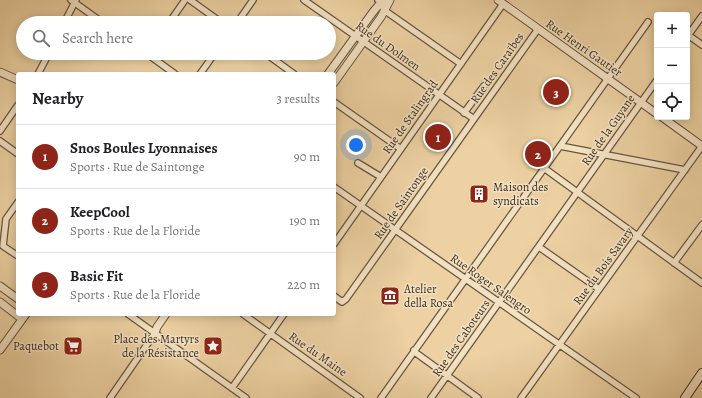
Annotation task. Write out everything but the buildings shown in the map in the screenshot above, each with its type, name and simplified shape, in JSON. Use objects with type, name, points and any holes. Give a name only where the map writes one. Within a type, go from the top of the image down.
[{"type":"main road","points":[[684,398],[702,374]]},
{"type":"street","points":[[174,16],[185,0]]},
{"type":"street","points":[[190,0],[212,16]]},
{"type":"street","points":[[242,16],[253,0]]},
{"type":"street","name":"Rue du Dolmen","points":[[304,0],[327,16]]},
{"type":"street","points":[[336,80],[390,0]]},
{"type":"street","points":[[67,16],[74,1],[94,16]]},
{"type":"street","points":[[329,72],[380,1]]},
{"type":"street","points":[[380,1],[384,10],[461,64]]},
{"type":"street","name":"Rue Henri Gautier","points":[[500,2],[654,112]]},
{"type":"street","name":"Rue de Stalingrad","points":[[336,241],[461,64],[500,2]]},
{"type":"street","points":[[690,33],[702,16]]},
{"type":"street","points":[[380,398],[648,22]]},
{"type":"street","name":"Rue du Dolmen","points":[[336,23],[474,120]]},
{"type":"street","name":"Rue des Caraïbes","points":[[474,120],[538,29]]},
{"type":"street","points":[[690,37],[702,45]]},
{"type":"street","points":[[39,72],[45,60]]},
{"type":"street","points":[[156,60],[172,72]]},
{"type":"street","points":[[201,72],[210,60]]},
{"type":"street","points":[[274,60],[291,72]]},
{"type":"street","points":[[0,72],[16,79]]},
{"type":"street","name":"Rue de la Guyane","points":[[577,192],[654,84]]},
{"type":"street","points":[[464,113],[484,86]]},
{"type":"street","points":[[336,103],[401,149]]},
{"type":"street","points":[[0,131],[16,108]]},
{"type":"street","name":"Rue de Saintonge","points":[[336,298],[342,302],[346,299],[474,120]]},
{"type":"street","points":[[666,120],[702,146]]},
{"type":"street","points":[[0,141],[16,153]]},
{"type":"street","points":[[560,146],[685,170]]},
{"type":"street","name":"Rue du Bois Savary","points":[[521,398],[702,146]]},
{"type":"street","points":[[358,163],[381,176]]},
{"type":"street","points":[[544,168],[702,283]]},
{"type":"street","name":"Rue Roger Salengro","points":[[336,187],[636,398]]},
{"type":"street","name":"Rue des Caboteurs","points":[[431,398],[577,192]]},
{"type":"street","points":[[16,205],[6,219],[4,246],[16,255]]},
{"type":"street","points":[[674,263],[702,225]]},
{"type":"street","points":[[538,247],[599,289]]},
{"type":"street","points":[[0,286],[16,297]]},
{"type":"street","points":[[0,302],[16,311]]},
{"type":"street","points":[[1,347],[24,316]]},
{"type":"street","points":[[131,316],[246,398]]},
{"type":"street","points":[[110,398],[155,333],[157,327],[165,316]]},
{"type":"street","name":"Rue du Maine","points":[[246,316],[360,398]]},
{"type":"street","points":[[232,388],[283,316]]},
{"type":"street","points":[[414,350],[478,398]]},
{"type":"green space","points":[[431,125],[452,140],[445,149],[424,134]]},
{"type":"place","name":"Basic Fit","points":[[556,92]]},
{"type":"place","name":"Snos Boules Lyonnaises","points":[[438,137]]},
{"type":"place","name":"KeepCool","points":[[538,154]]},
{"type":"place","name":"Maison des syndicats","points":[[479,194]]},
{"type":"place","name":"Atelier della Rosa","points":[[390,296]]},
{"type":"place","name":"Paquebot","points":[[73,346]]},
{"type":"place","name":"Place des Martyrs de la Résistance","points":[[213,346]]}]
